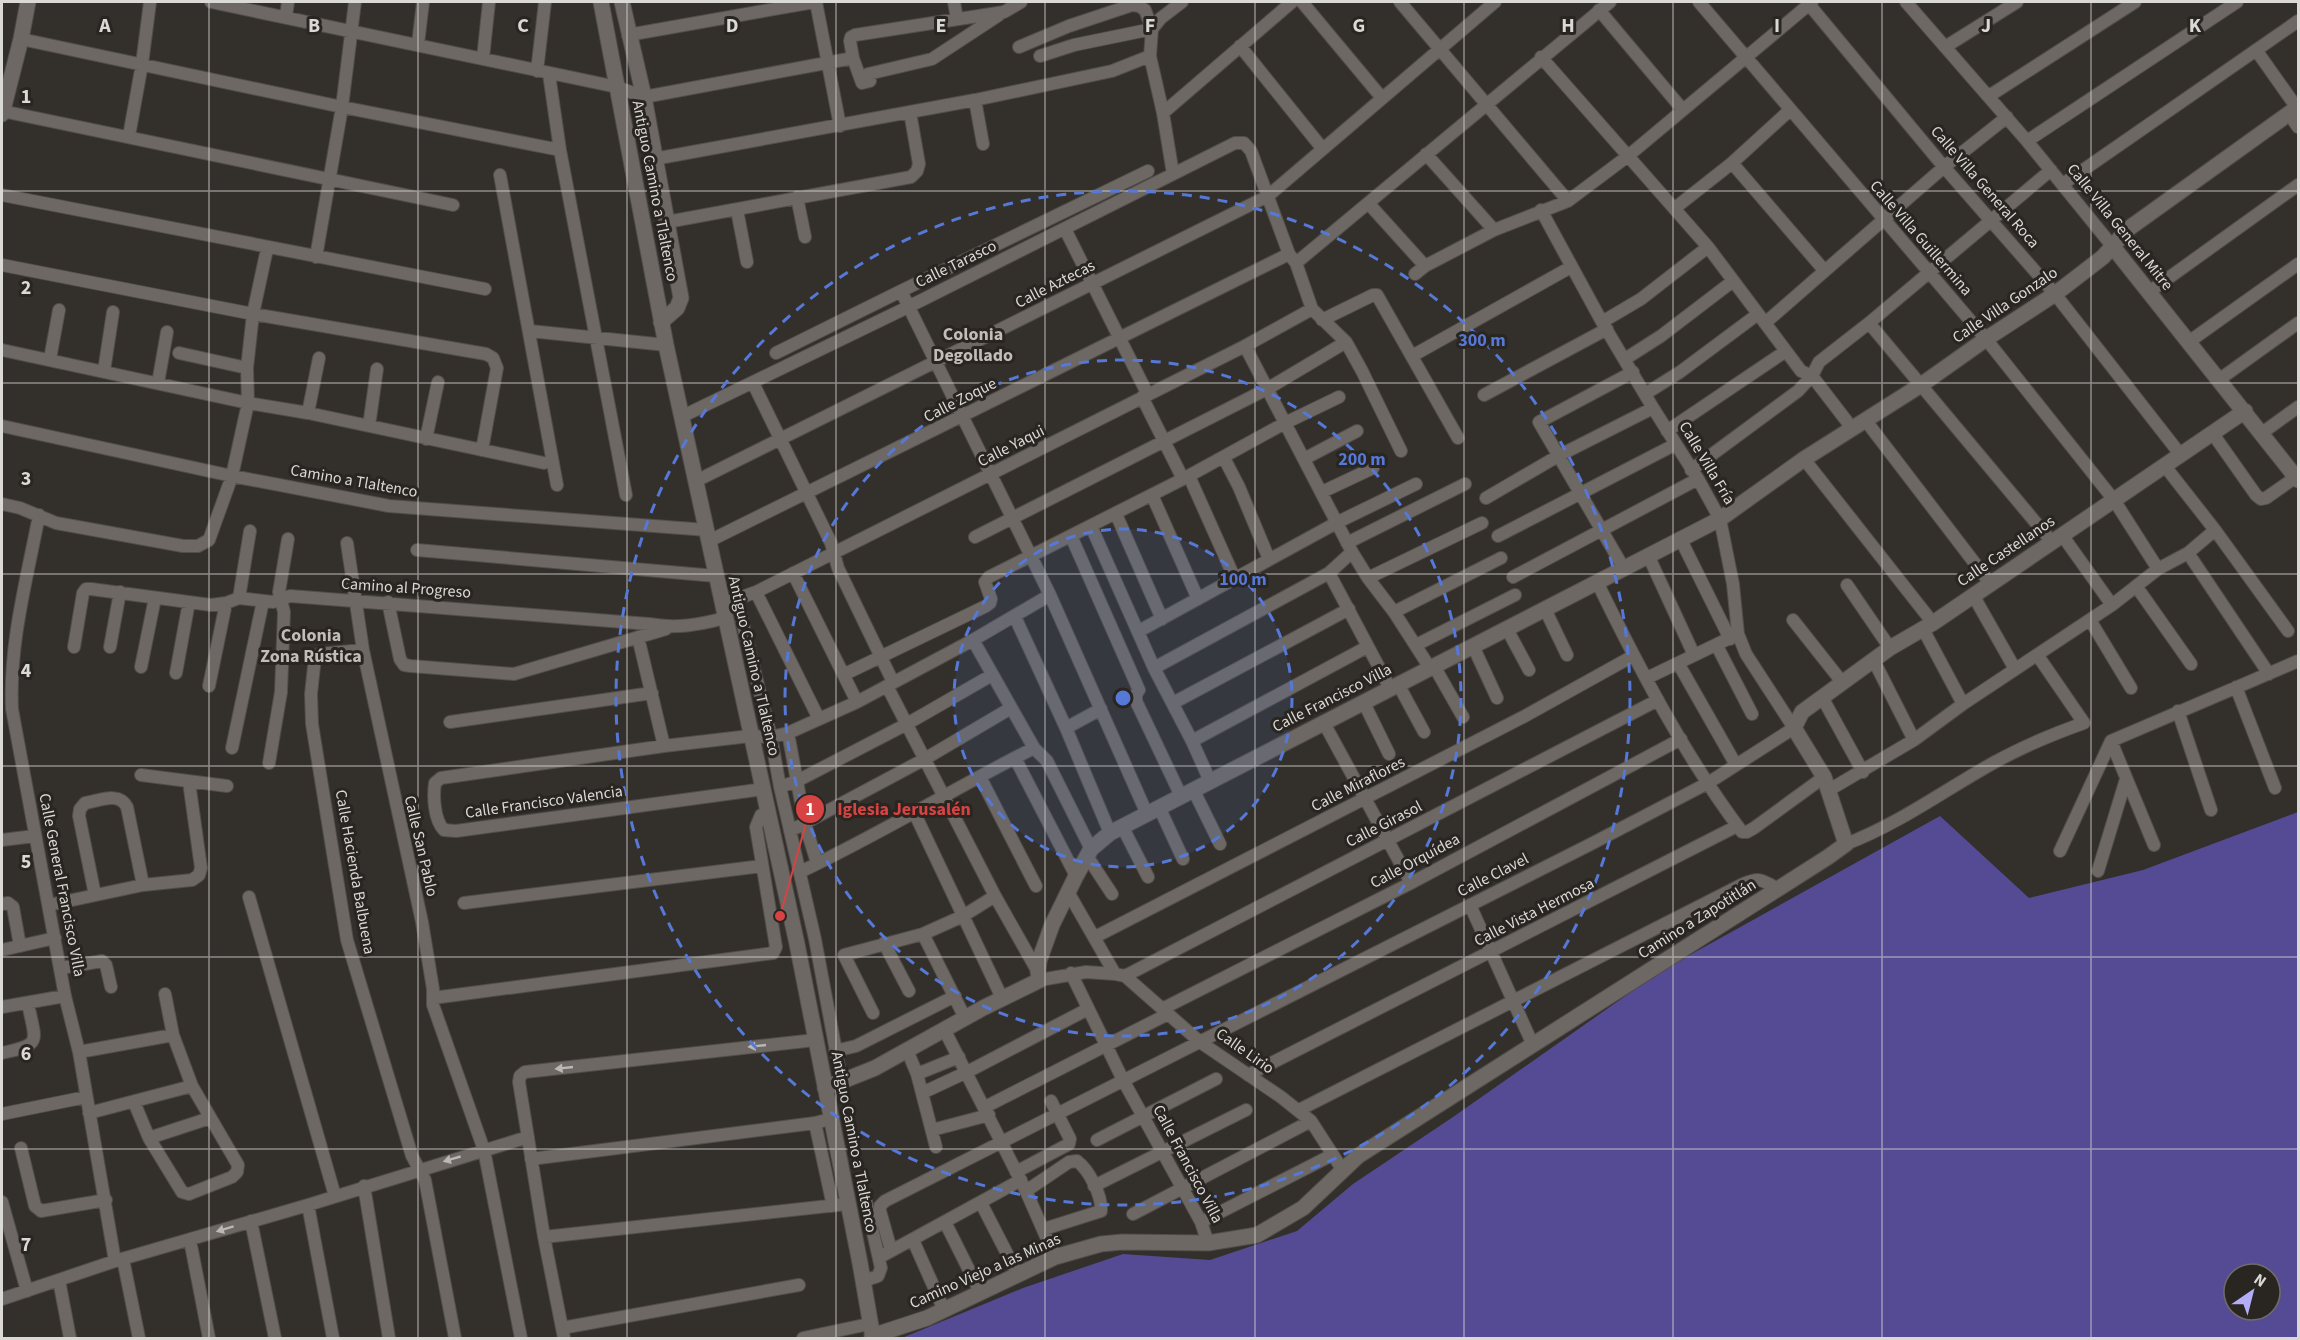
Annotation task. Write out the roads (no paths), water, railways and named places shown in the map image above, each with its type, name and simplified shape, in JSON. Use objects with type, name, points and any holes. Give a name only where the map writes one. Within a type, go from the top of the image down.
[{"type":"street","points":[[28,2],[2,112],[129,136],[453,205]]},
{"type":"street","points":[[129,136],[150,2]]},
{"type":"street","points":[[219,2],[617,87],[644,97],[853,58]]},
{"type":"street","points":[[286,16],[288,2]]},
{"type":"street","points":[[316,257],[342,107],[355,2]]},
{"type":"street","points":[[418,44],[423,2]]},
{"type":"street","points":[[483,58],[489,2]]},
{"type":"street","points":[[544,2],[543,72],[626,495]]},
{"type":"street","name":"Antiguo Camino a Tlaltenco","points":[[601,2],[661,322],[750,736],[769,811],[825,1088],[840,1205],[863,1281],[871,1333]]},
{"type":"street","points":[[622,2],[644,97],[681,298],[677,308],[661,322]]},
{"type":"street","points":[[628,35],[815,2],[840,126]]},
{"type":"street","points":[[954,2],[957,19]]},
{"type":"street","points":[[1004,12],[855,35],[850,41],[862,83],[870,81],[868,74],[932,59],[1021,2]]},
{"type":"street","points":[[1040,56],[1074,45],[1152,29],[1161,18],[1182,2]]},
{"type":"street","points":[[1163,113],[1292,2]]},
{"type":"street","points":[[1302,2],[1382,98]]},
{"type":"street","points":[[1400,2],[1568,201]]},
{"type":"street","name":"Calle Aztecas","points":[[696,481],[1268,196],[1495,2]]},
{"type":"street","name":"Calle Zoque","points":[[708,536],[808,494],[1119,339],[1292,258],[1369,204],[1541,57],[1610,2]]},
{"type":"street","name":"Calle Villa Guillermina","points":[[1699,2],[1986,339],[2114,500],[2158,569]]},
{"type":"street","points":[[1415,274],[1425,266],[1494,230],[1568,201],[1628,156],[1809,2]]},
{"type":"street","name":"Calle Villa General Roca","points":[[1809,2],[1944,167],[2055,294],[2180,454]]},
{"type":"street","name":"Calle Villa General Mitre","points":[[1906,2],[2051,170],[2190,341],[2297,479]]},
{"type":"street","points":[[1945,47],[2017,2]]},
{"type":"street","points":[[1989,96],[2135,2]]},
{"type":"street","points":[[2027,141],[2237,2]]},
{"type":"street","points":[[1019,47],[1069,26],[1132,5],[1144,10],[1152,29],[1150,56],[1163,113],[1173,174]]},
{"type":"street","points":[[1599,10],[1683,110]]},
{"type":"street","points":[[2062,184],[2298,21]]},
{"type":"street","points":[[1069,26],[1074,45]]},
{"type":"street","points":[[21,39],[342,107],[560,150]]},
{"type":"street","points":[[1240,46],[1323,148]]},
{"type":"street","points":[[2256,50],[2296,114]]},
{"type":"street","points":[[654,159],[975,100],[1112,71],[1150,56]]},
{"type":"street","points":[[1541,57],[1708,247],[1801,371],[1812,376],[1859,425],[1990,583]]},
{"type":"street","points":[[975,100],[982,144]]},
{"type":"street","points":[[1675,208],[1732,163],[1790,110]]},
{"type":"street","points":[[667,222],[911,177],[917,171],[919,164],[910,112]]},
{"type":"street","name":"Calle Villa Gonzalo","points":[[1720,519],[1804,459],[1921,385],[2055,294],[2103,257],[2128,229],[2296,114]]},
{"type":"street","points":[[1646,394],[1762,319],[2007,117]]},
{"type":"street","name":"Calle Tarasco","points":[[682,416],[908,307],[1235,143],[1244,144],[1251,152],[1268,196]]},
{"type":"street","points":[[1426,154],[1494,230]]},
{"type":"street","points":[[1732,163],[1824,270]]},
{"type":"street","points":[[1513,577],[1604,531],[1695,474],[1798,391],[1812,376],[1819,363],[2051,170]]},
{"type":"street","points":[[776,353],[1148,171]]},
{"type":"street","points":[[500,175],[557,485]]},
{"type":"street","points":[[2149,292],[2298,185]]},
{"type":"street","points":[[2,195],[267,249],[485,289]]},
{"type":"street","points":[[1268,196],[1312,309],[1346,342],[1401,451]]},
{"type":"street","points":[[797,197],[805,237]]},
{"type":"street","points":[[1369,204],[1425,266]]},
{"type":"street","points":[[737,210],[747,262]]},
{"type":"street","name":"Calle Villa Fría","points":[[1541,210],[1604,325],[1720,519],[1733,584],[1734,637],[1827,783],[1846,844]]},
{"type":"street","points":[[1065,229],[1145,395],[1163,441],[1186,478],[1235,579]]},
{"type":"street","points":[[1484,395],[1604,325],[1708,247]]},
{"type":"street","points":[[2,504],[39,515],[56,523],[183,546],[198,546],[209,540],[232,476],[248,404],[248,368],[253,314],[267,249]]},
{"type":"street","points":[[2190,341],[2298,264]]},
{"type":"street","points":[[2,265],[253,314],[486,354],[493,358],[497,368],[482,450]]},
{"type":"street","points":[[1412,356],[1571,267]]},
{"type":"street","points":[[1625,359],[1661,336],[1733,281]]},
{"type":"street","points":[[901,291],[1031,555],[1101,709],[1153,811],[1183,859]]},
{"type":"street","points":[[1322,320],[1377,295],[1458,438]]},
{"type":"street","name":"Calle Yaqui","points":[[723,611],[737,600],[1245,346],[1312,309]]},
{"type":"street","points":[[50,359],[59,310]]},
{"type":"street","points":[[104,371],[113,312]]},
{"type":"street","points":[[1869,323],[2057,538],[2112,605]]},
{"type":"street","points":[[2220,379],[2298,323]]},
{"type":"street","points":[[530,331],[666,345]]},
{"type":"street","points":[[158,383],[167,332]]},
{"type":"street","points":[[975,537],[1267,389],[1346,342]]},
{"type":"street","points":[[1245,346],[1338,522],[1349,548],[1432,667],[1463,717]]},
{"type":"street","points":[[2,350],[248,404],[309,413],[544,463]]},
{"type":"street","points":[[1668,431],[1786,351]]},
{"type":"street","points":[[179,353],[248,368]]},
{"type":"street","points":[[309,413],[320,358]]},
{"type":"street","points":[[369,426],[376,369]]},
{"type":"street","points":[[1623,567],[1539,422],[1633,372]]},
{"type":"street","points":[[426,439],[438,382]]},
{"type":"street","points":[[753,382],[779,441],[831,543],[832,552],[880,656],[905,725],[1039,976]]},
{"type":"street","points":[[845,674],[986,606],[990,603],[991,598],[985,582],[989,577],[1186,478],[1285,423],[1339,397]]},
{"type":"street","points":[[1486,498],[1558,456],[1653,408]]},
{"type":"street","points":[[2262,433],[2298,408]]},
{"type":"street","name":"Calle Castellanos","points":[[1794,728],[1802,712],[1890,648],[1928,626],[2245,411]]},
{"type":"street","name":"Camino a Tlaltenco","points":[[2,426],[232,476],[410,509],[564,518],[708,536]]},
{"type":"street","points":[[1304,459],[1357,431]]},
{"type":"street","points":[[2213,434],[2261,499],[2297,479]]},
{"type":"street","points":[[1498,536],[1676,444]]},
{"type":"street","points":[[1224,458],[1239,487],[1269,559]]},
{"type":"street","points":[[1804,459],[1928,626],[1963,704]]},
{"type":"street","points":[[2164,465],[2215,530],[2288,631]]},
{"type":"street","points":[[1322,492],[1373,468]]},
{"type":"street","points":[[1139,632],[1338,522],[1416,484]]},
{"type":"street","points":[[1154,668],[1329,573],[1349,548],[1465,484]]},
{"type":"street","points":[[1152,495],[1198,599]]},
{"type":"street","points":[[1116,513],[1162,619]]},
{"type":"street","name":"Calle General Francisco Villa","points":[[39,515],[13,652],[7,709],[49,905],[65,996],[79,1052],[106,1200],[139,1338]]},
{"type":"street","name":"Calle Francisco Villa","points":[[1039,976],[1042,950],[1076,876],[1089,853],[1116,829],[1720,519]]},
{"type":"street","points":[[1368,578],[1482,523]]},
{"type":"street","points":[[1091,526],[1154,668],[1210,781]]},
{"type":"street","points":[[1827,783],[1863,771],[1914,740],[1963,704],[2112,605],[2158,569],[2188,553],[2215,530]]},
{"type":"street","points":[[239,598],[250,531]]},
{"type":"street","points":[[1071,536],[1139,690],[1136,694],[1136,701],[1187,793],[1220,844]]},
{"type":"street","points":[[1647,678],[1734,637],[1680,538]]},
{"type":"street","points":[[269,763],[281,692],[284,612],[279,592],[288,539]]},
{"type":"street","name":"Calle San Pablo","points":[[347,543],[363,650],[422,922],[436,1014],[484,1150],[521,1338]]},
{"type":"street","points":[[417,550],[716,576]]},
{"type":"street","points":[[2188,553],[2269,674]]},
{"type":"street","points":[[1648,555],[1695,655]]},
{"type":"street","points":[[1394,612],[1501,558]]},
{"type":"street","points":[[793,573],[857,702]]},
{"type":"street","points":[[1329,573],[1368,647],[1424,732]]},
{"type":"street","points":[[1596,582],[1658,700],[1737,826]]},
{"type":"street","points":[[1847,585],[1890,648]]},
{"type":"street","points":[[2136,586],[2191,664]]},
{"type":"street","name":"Camino al Progreso","points":[[74,647],[83,593],[86,589],[211,604],[226,603],[239,598],[262,601],[281,600],[290,596],[388,602],[649,624],[670,628],[694,626],[723,611]]},
{"type":"street","points":[[110,647],[120,592]]},
{"type":"street","points":[[756,592],[819,719]]},
{"type":"street","points":[[1416,645],[1515,595]]},
{"type":"street","points":[[1973,595],[2015,669]]},
{"type":"street","name":"Calle Francisco Valencia","points":[[764,789],[456,831],[444,830],[438,824],[434,789],[435,783],[441,778],[664,746],[750,736],[771,737],[788,733],[857,702],[1050,596]]},
{"type":"street","points":[[141,667],[154,598]]},
{"type":"street","points":[[737,600],[771,737],[780,787],[815,939],[842,1083]]},
{"type":"street","points":[[232,748],[262,601]]},
{"type":"street","points":[[176,673],[189,602]]},
{"type":"street","points":[[388,602],[400,659],[404,665],[411,666],[514,675],[670,628]]},
{"type":"street","points":[[209,686],[226,603]]},
{"type":"street","points":[[1173,703],[1349,609]]},
{"type":"street","points":[[1545,609],[1567,656]]},
{"type":"street","points":[[1015,617],[1116,829],[1148,877]]},
{"type":"street","points":[[1792,620],[1842,682]]},
{"type":"street","points":[[2090,620],[2131,688]]},
{"type":"street","points":[[1507,629],[1530,670]]},
{"type":"street","points":[[638,637],[664,746]]},
{"type":"street","points":[[973,640],[1034,748],[1047,761],[1089,853],[1112,894]]},
{"type":"street","points":[[2,645],[13,652]]},
{"type":"street","points":[[1473,646],[1497,698]]},
{"type":"street","points":[[1717,646],[1752,714]]},
{"type":"street","points":[[1192,741],[1368,647]]},
{"type":"street","name":"Calle Hacienda Balbuena","points":[[363,650],[319,654],[315,657],[311,694],[312,724],[347,940],[411,1156],[420,1169]]},
{"type":"street","name":"Calle Miraflores","points":[[1095,938],[1365,800],[1633,656]]},
{"type":"street","name":"Camino a Zapotitlán","points":[[1342,1169],[1358,1156],[1846,844],[1875,833],[1996,761],[2042,738],[2084,723],[2038,656]]},
{"type":"street","points":[[1874,660],[1914,740]]},
{"type":"street","points":[[2060,851],[2111,741],[2298,661]]},
{"type":"street","points":[[1678,663],[1736,765]]},
{"type":"street","points":[[780,787],[905,725],[992,675]]},
{"type":"street","points":[[2236,687],[2275,788]]},
{"type":"street","points":[[450,722],[652,693]]},
{"type":"street","points":[[1822,697],[1863,771]]},
{"type":"street","name":"Calle Girasol","points":[[1120,975],[1387,842],[1658,700]]},
{"type":"street","points":[[1364,703],[1389,754]]},
{"type":"street","points":[[790,831],[923,760],[1011,708]]},
{"type":"street","points":[[1066,728],[1101,709]]},
{"type":"street","points":[[2178,711],[2211,810]]},
{"type":"street","points":[[1324,723],[1411,883]]},
{"type":"street","name":"Calle Clavel","points":[[891,1250],[880,1206],[1058,1113],[1708,783],[1794,728]]},
{"type":"street","points":[[788,733],[805,824],[817,863]]},
{"type":"street","name":"Calle Orquídea","points":[[932,1130],[987,1111],[1165,1011],[1681,739]]},
{"type":"street","points":[[2111,741],[2154,845]]},
{"type":"street","points":[[800,872],[844,851],[1034,748]]},
{"type":"street","points":[[1015,758],[1076,876]]},
{"type":"street","points":[[141,775],[227,786]]},
{"type":"street","points":[[980,777],[1036,886]]},
{"type":"street","points":[[2098,871],[2126,779]]},
{"type":"street","points":[[49,905],[143,885],[192,880],[199,875],[201,868],[189,782]]},
{"type":"street","name":"Calle Vista Hermosa","points":[[1248,1075],[1737,826],[1742,832],[1748,832],[1827,783]]},
{"type":"street","points":[[95,895],[79,816],[80,809],[85,803],[117,797],[124,801],[143,885]]},
{"type":"street","points":[[433,998],[773,953],[776,947],[756,827],[760,815],[769,811]]},
{"type":"street","points":[[914,812],[1002,998]]},
{"type":"street","points":[[2,840],[35,836]]},
{"type":"street","points":[[464,903],[762,866]]},
{"type":"street","points":[[1299,1110],[1754,879],[1778,889]]},
{"type":"street","name":"Calle Lirio","points":[[1068,892],[1120,975],[1200,1042],[1299,1110],[1311,1121],[1342,1169]]},
{"type":"street","points":[[873,1013],[844,956],[923,934],[963,916],[995,896]]},
{"type":"street","points":[[249,897],[335,1196]]},
{"type":"street","points":[[2,904],[8,903],[13,907],[20,946]]},
{"type":"street","points":[[1470,905],[1532,1044]]},
{"type":"street","points":[[923,934],[965,1018]]},
{"type":"street","points":[[2,950],[55,938]]},
{"type":"street","points":[[884,943],[909,991]]},
{"type":"street","points":[[61,968],[102,961],[106,965],[111,987]]},
{"type":"street","points":[[825,1088],[875,1068],[1039,976],[1086,972],[1120,975]]},
{"type":"street","name":"Calle Francisco Villa","points":[[1071,973],[1123,1080],[1201,1222],[1208,1243]]},
{"type":"street","points":[[135,1102],[149,1138],[182,1192],[189,1194],[232,1177],[237,1172],[238,1166],[192,1086],[173,1035],[165,994]]},
{"type":"street","points":[[2,1007],[65,996]]},
{"type":"street","points":[[835,1051],[856,1046],[955,996]]},
{"type":"street","points":[[2,1053],[28,1047],[33,1043],[34,1036],[28,1003]]},
{"type":"street","points":[[922,1093],[1088,1009]]},
{"type":"street","points":[[944,1029],[1021,1181],[1044,1229],[1054,1257]]},
{"type":"street","points":[[79,1052],[173,1035]]},
{"type":"street","points":[[799,1285],[563,1333],[544,1237],[519,1082],[520,1076],[525,1072],[815,1040]]},
{"type":"street","points":[[907,1050],[922,1093],[936,1148]]},
{"type":"street","points":[[916,1074],[959,1057]]},
{"type":"street","points":[[1097,1140],[1216,1079]]},
{"type":"street","points":[[89,1113],[192,1086]]},
{"type":"street","points":[[2,1114],[86,1097]]},
{"type":"street","points":[[1021,1181],[1069,1144],[1070,1139],[1051,1101]]},
{"type":"street","points":[[1094,1186],[1246,1110]]},
{"type":"street","points":[[149,1138],[210,1118]]},
{"type":"street","points":[[531,1159],[815,1123],[830,1119]]},
{"type":"street","points":[[1133,1214],[1311,1121]]},
{"type":"street","points":[[544,1237],[840,1205],[815,1123]]},
{"type":"street","points":[[2,1299],[119,1260],[528,1137]]},
{"type":"street","points":[[21,1148],[35,1206],[41,1211],[106,1200]]},
{"type":"street","points":[[1201,1222],[1332,1155]]},
{"type":"street","points":[[880,1257],[1021,1181],[1077,1161],[1082,1165],[1094,1186],[1101,1210],[1044,1229]]},
{"type":"street","points":[[420,1169],[425,1180],[455,1338]]},
{"type":"street","name":"Camino Viejo a las Minas","points":[[871,1333],[927,1318],[1054,1257],[1101,1244],[1122,1242],[1208,1243],[1257,1235],[1303,1208],[1342,1169]]},
{"type":"street","points":[[364,1186],[389,1338]]},
{"type":"street","points":[[863,1281],[878,1276],[881,1268],[864,1197]]},
{"type":"street","points":[[2,1202],[27,1291]]},
{"type":"street","points":[[981,1203],[1018,1275]]},
{"type":"street","points":[[308,1205],[333,1338]]},
{"type":"street","points":[[251,1221],[275,1338]]},
{"type":"street","points":[[945,1222],[980,1292]]},
{"type":"street","points":[[190,1240],[209,1338]]},
{"type":"street","points":[[913,1240],[944,1310]]},
{"type":"street","points":[[59,1280],[70,1338]]},
{"type":"street","points":[[803,1338],[871,1333]]},
{"type":"place","name":"Iglesia Jerusalén","points":[[780,916]]},
{"type":"district","name":"Colonia Degollado","points":[[973,344]]},
{"type":"district","name":"Colonia Zona Rústica","points":[[311,645]]}]
